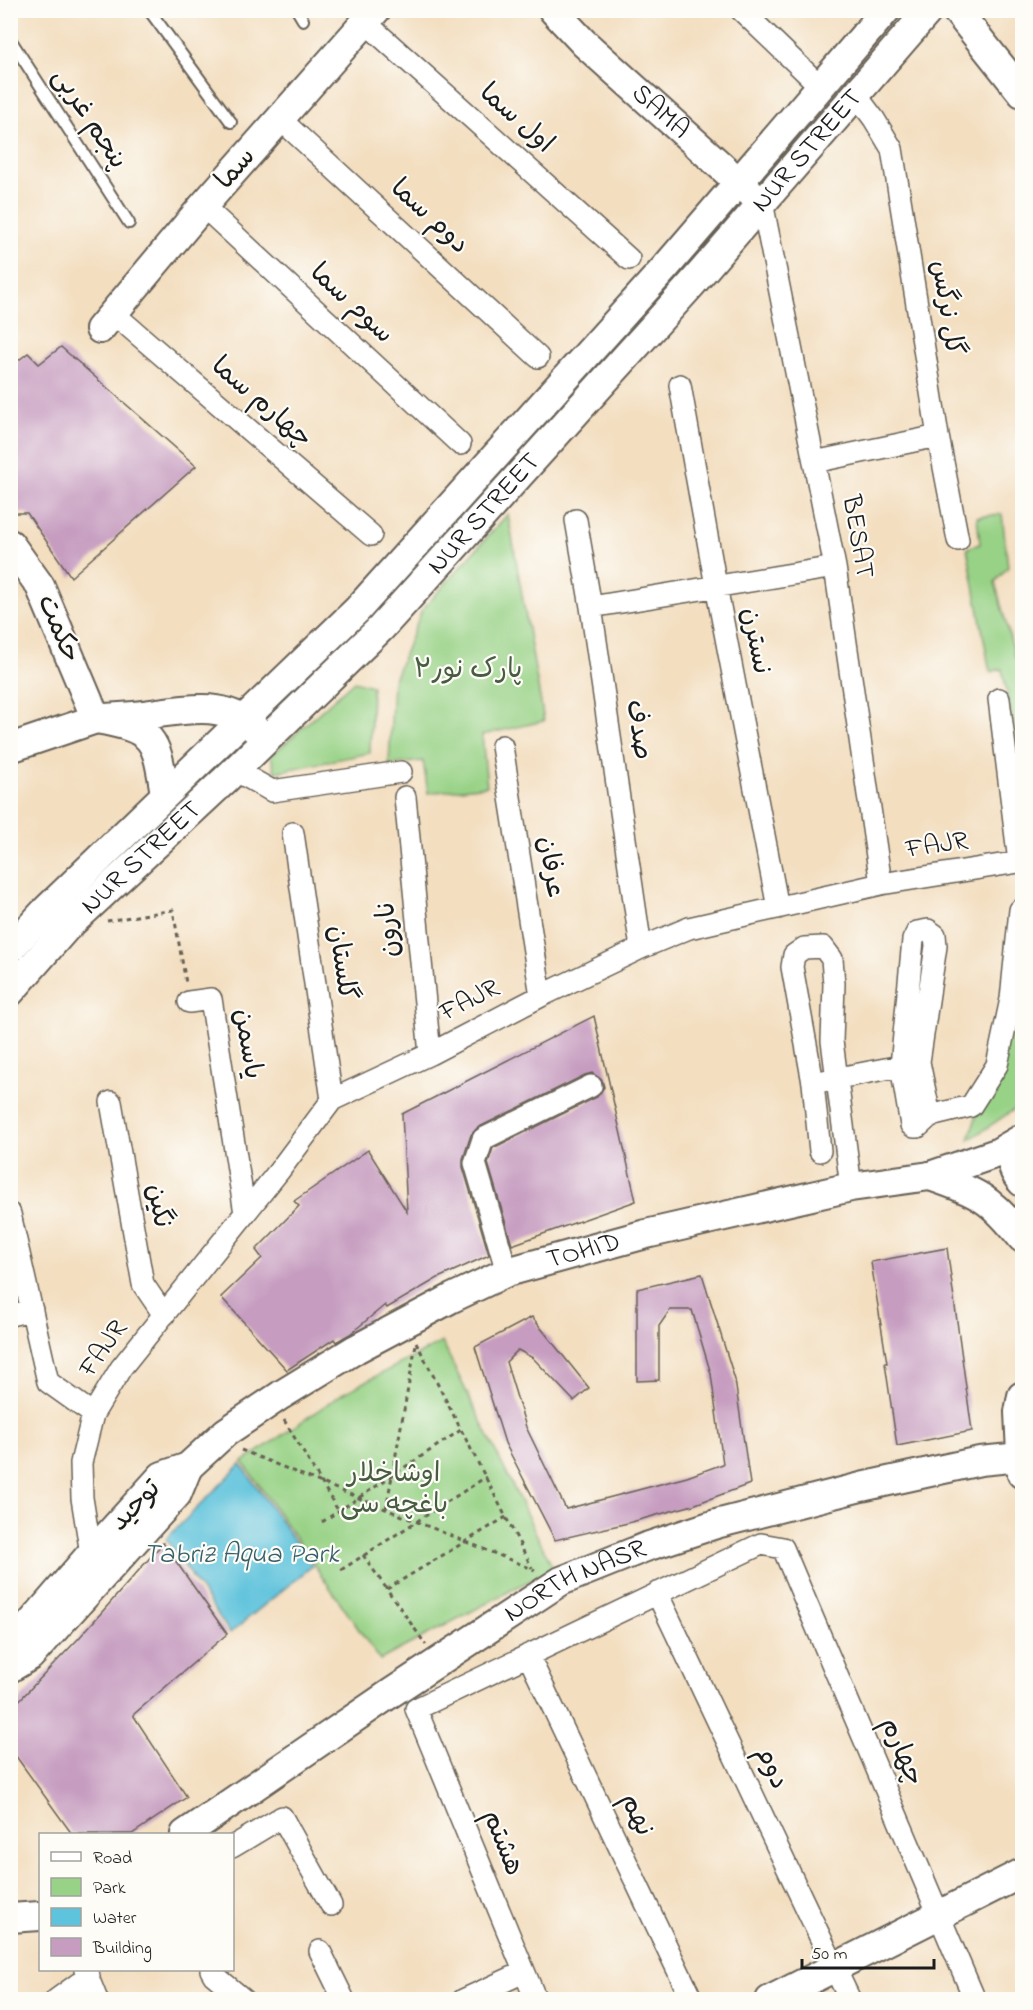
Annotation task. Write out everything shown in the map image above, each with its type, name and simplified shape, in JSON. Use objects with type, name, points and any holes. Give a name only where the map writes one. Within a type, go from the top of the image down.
[{"type":"main road","name":"SAMA","points":[[553,10],[584,43],[736,182],[762,202]]},
{"type":"main road","points":[[576,10],[584,43]]},
{"type":"main road","name":"NUR STREET","points":[[10,949],[45,910],[357,610],[658,275],[886,10]]},
{"type":"main road","name":"NUR STREET","points":[[10,992],[66,928],[235,770],[381,628],[692,285],[929,10]]},
{"type":"main road","points":[[956,10],[1023,93]]},
{"type":"main road","points":[[978,10],[1023,72]]},
{"type":"main road","name":"سما","points":[[106,321],[203,206],[370,16]]},
{"type":"main road","name":"حکمت","points":[[10,544],[40,586],[96,718]]},
{"type":"main road","points":[[10,748],[96,718],[142,715],[188,708],[214,709],[244,718],[266,740]]},
{"type":"main road","points":[[96,718],[143,731],[159,755],[165,794]]},
{"type":"main road","points":[[930,1176],[1018,1176],[1012,1159],[1015,1148],[1022,1139]]},
{"type":"main road","name":"TOHID","points":[[188,1467],[218,1441],[273,1401],[356,1349],[411,1332],[452,1298],[507,1272],[646,1234],[851,1187],[930,1176],[997,1153],[1022,1139]]},
{"type":"main road","points":[[930,1176],[975,1192],[992,1203],[1023,1238]]},
{"type":"main road","points":[[1022,1467],[1019,1412],[1023,1396]]},
{"type":"main road","name":"NORTH NASR","points":[[186,1833],[561,1581],[646,1547],[716,1524],[861,1487],[980,1461],[1022,1467]]},
{"type":"main road","name":"توحید","points":[[10,1653],[15,1642],[100,1561],[177,1494],[188,1467]]},
{"type":"main road","name":"توحید","points":[[10,1668],[30,1656],[100,1561]]},
{"type":"main road","points":[[770,2000],[1023,1874]]},
{"type":"main road","points":[[10,1918],[39,1916]]},
{"type":"street","points":[[741,10],[820,86]]},
{"type":"street","name":"اول سما","points":[[370,16],[629,259]]},
{"type":"street","name":"گل نرگس","points":[[856,95],[892,149],[938,436],[958,540]]},
{"type":"street","name":"دوم سما","points":[[280,119],[538,357]]},
{"type":"street","name":"BESAT","points":[[762,202],[835,567],[881,884]]},
{"type":"street","name":"سوم سما","points":[[203,206],[460,444]]},
{"type":"street","name":"چهارم سما","points":[[106,321],[371,536]]},
{"type":"street","name":"نسترن","points":[[680,385],[778,908]]},
{"type":"street","points":[[814,462],[938,436]]},
{"type":"street","name":"صدف","points":[[576,520],[641,948]]},
{"type":"street","points":[[591,607],[835,567]]},
{"type":"street","name":"FAJR","points":[[100,1561],[82,1498],[81,1463],[93,1414],[121,1368],[245,1214],[332,1100],[429,1054],[541,996],[641,948],[689,928],[881,884],[1019,862],[999,699]]},
{"type":"street","name":"عرفان","points":[[502,746],[541,996]]},
{"type":"street","points":[[235,770],[272,791],[401,772]]},
{"type":"street","name":"نارون","points":[[405,798],[429,1054]]},
{"type":"street","name":"گلستان","points":[[293,833],[332,1100]]},
{"type":"street","points":[[910,1064],[936,946],[935,935],[928,930],[917,932],[913,940],[910,1064],[930,1116],[971,1106],[997,1065],[1011,999],[1020,910]]},
{"type":"street","points":[[820,1151],[813,1083],[792,967],[794,956],[804,948],[823,947],[832,959],[834,984],[832,1041],[851,1187]]},
{"type":"street","name":"یاسمن","points":[[189,1002],[211,999],[245,1214]]},
{"type":"street","points":[[813,1083],[910,1064]]},
{"type":"street","points":[[507,1272],[475,1163],[483,1139],[591,1086]]},
{"type":"street","name":"نگین","points":[[111,1101],[143,1284],[164,1316]]},
{"type":"street","points":[[10,1214],[48,1382],[93,1414]]},
{"type":"street","points":[[10,1315],[32,1310]]},
{"type":"street","name":"چهارم","points":[[657,1593],[761,1544],[783,1548],[975,2000]]},
{"type":"street","points":[[528,1655],[657,1593]]},
{"type":"street","name":"دوم","points":[[657,1593],[850,2000]]},
{"type":"street","name":"هشتم","points":[[528,1655],[416,1709],[536,2000]]},
{"type":"street","name":"نهم","points":[[528,1655],[692,2000]]},
{"type":"street","points":[[234,1846],[282,1817],[331,1905]]},
{"type":"street","points":[[320,1951],[344,2000]]},
{"type":"street","points":[[212,1971],[244,2000]]},
{"type":"street","points":[[463,2000],[524,1972]]},
{"type":"street","points":[[56,2000],[87,1973],[98,2000]]},
{"type":"lane","points":[[149,10],[231,122]]},
{"type":"lane","name":"پنجم غربی","points":[[10,39],[129,223]]},
{"type":"path","name":"یاسمن","points":[[66,928],[173,910],[189,1002]]},
{"type":"path","points":[[411,1332],[533,1570]]},
{"type":"path","points":[[386,1510],[411,1332]]},
{"type":"path","points":[[273,1401],[319,1482],[339,1512]]},
{"type":"path","points":[[322,1522],[461,1430]]},
{"type":"path","points":[[218,1441],[561,1581]]},
{"type":"path","points":[[340,1570],[486,1477]]},
{"type":"path","points":[[387,1589],[506,1517]]},
{"type":"path","points":[[363,1555],[438,1662]]},
{"type":"green space","name":"پارک نور۲","points":[[508,514],[544,721],[482,735],[487,786],[428,793],[423,761],[389,765],[393,682],[422,610]]},
{"type":"green space","points":[[1002,514],[1008,567],[995,582],[1015,657],[1022,663],[1022,768],[1002,669],[990,672],[967,548],[980,544],[977,517]]},
{"type":"green space","points":[[354,681],[372,686],[370,753],[275,772],[271,756]]},
{"type":"green space","points":[[1022,966],[1022,1104],[969,1140]]},
{"type":"green space","name":"اوشاخلار باغچه سی","points":[[442,1342],[553,1568],[380,1660],[243,1462],[342,1394]]},
{"type":"water","name":"Tabriz Aqua Park","points":[[241,1464],[312,1566],[230,1633],[166,1539]]},
{"type":"building","points":[[61,347],[196,466],[71,577],[27,513],[10,513],[10,367],[28,353],[39,364]]},
{"type":"building","points":[[594,1016],[636,1201],[512,1245],[488,1163],[493,1148],[597,1097],[604,1087],[602,1080],[592,1073],[585,1075],[477,1128],[471,1135],[463,1159],[463,1167],[489,1255],[438,1278],[387,1308],[385,1305],[350,1334],[336,1342],[334,1339],[287,1370],[221,1297],[262,1258],[256,1250],[299,1206],[294,1201],[368,1150],[407,1212],[402,1114]]},
{"type":"building","points":[[947,1248],[972,1431],[897,1446],[871,1262]]},
{"type":"building","points":[[702,1274],[735,1380],[750,1484],[693,1505],[555,1540],[505,1443],[475,1347],[532,1317],[589,1388],[574,1401],[533,1358],[518,1350],[506,1362],[526,1427],[566,1509],[687,1477],[723,1464],[711,1374],[692,1310],[670,1310],[659,1326],[659,1380],[637,1381],[637,1289]]},
{"type":"building","points":[[163,1543],[227,1634],[133,1715],[187,1797],[133,1833],[71,1833],[10,1748],[10,1710],[79,1638]]}]
